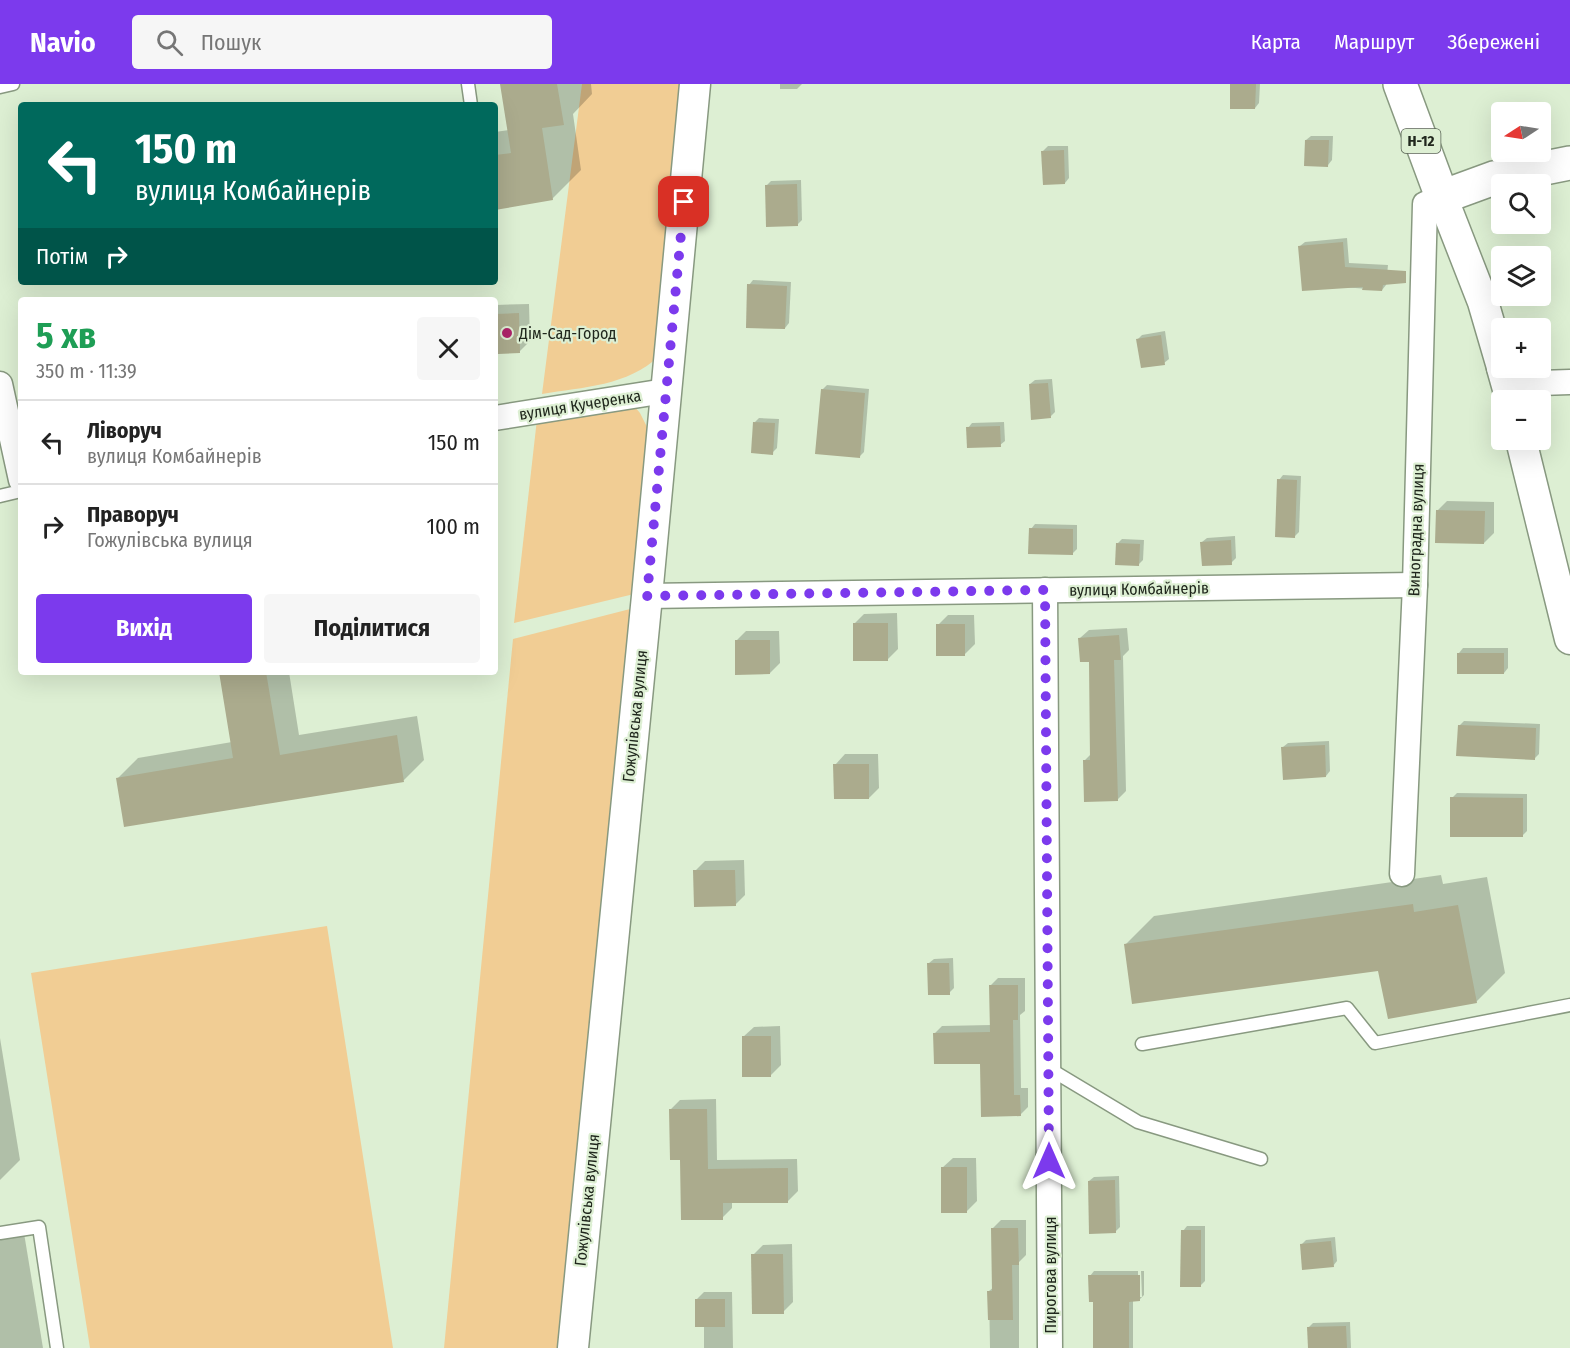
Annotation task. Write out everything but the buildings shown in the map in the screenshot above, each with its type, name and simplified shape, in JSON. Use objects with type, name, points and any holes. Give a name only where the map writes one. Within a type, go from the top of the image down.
[{"type":"main road","name":"Н-12","points":[[1400,84],[1442,197]]},
{"type":"main road","points":[[1442,197],[1494,178],[1570,163]]},
{"type":"street","name":"Гожулівська вулиця","points":[[573,1348],[695,84]]},
{"type":"street","points":[[1442,197],[1483,302],[1506,381],[1570,382]]},
{"type":"street","name":"Виноградна вулиця","points":[[1402,874],[1415,585],[1425,204],[1442,197]]},
{"type":"street","points":[[0,384],[18,466]]},
{"type":"street","name":"вулиця Кучеренка","points":[[498,418],[665,391]]},
{"type":"street","points":[[1524,450],[1564,591],[1570,639]]},
{"type":"street","name":"вулиця Комбайнерів","points":[[647,596],[1415,585]]},
{"type":"street","name":"Пирогова вулиця","points":[[1045,590],[1050,1348]]},
{"type":"lane","points":[[0,87],[13,84]]},
{"type":"lane","points":[[468,84],[471,102]]},
{"type":"lane","points":[[0,496],[18,492]]},
{"type":"lane","points":[[1142,1044],[1347,1008],[1375,1043],[1570,1005]]},
{"type":"lane","points":[[1048,1068],[1138,1122],[1261,1159]]},
{"type":"lane","points":[[0,1233],[39,1227],[57,1348]]},
{"type":"shaded area","points":[[582,84],[685,84],[659,356],[633,374],[604,384],[542,394]]},
{"type":"shaded area","points":[[634,406],[649,431],[634,594],[514,623],[537,419]]},
{"type":"shaded area","points":[[634,608],[560,1348],[444,1348],[513,639]]},
{"type":"shaded area","points":[[327,926],[393,1348],[90,1348],[31,973]]},
{"type":"place","name":"Дім-Сад-Город","points":[[507,333]]},
{"type":"route","points":[[684,202],[647,596],[1045,590],[1049,1161]]}]
